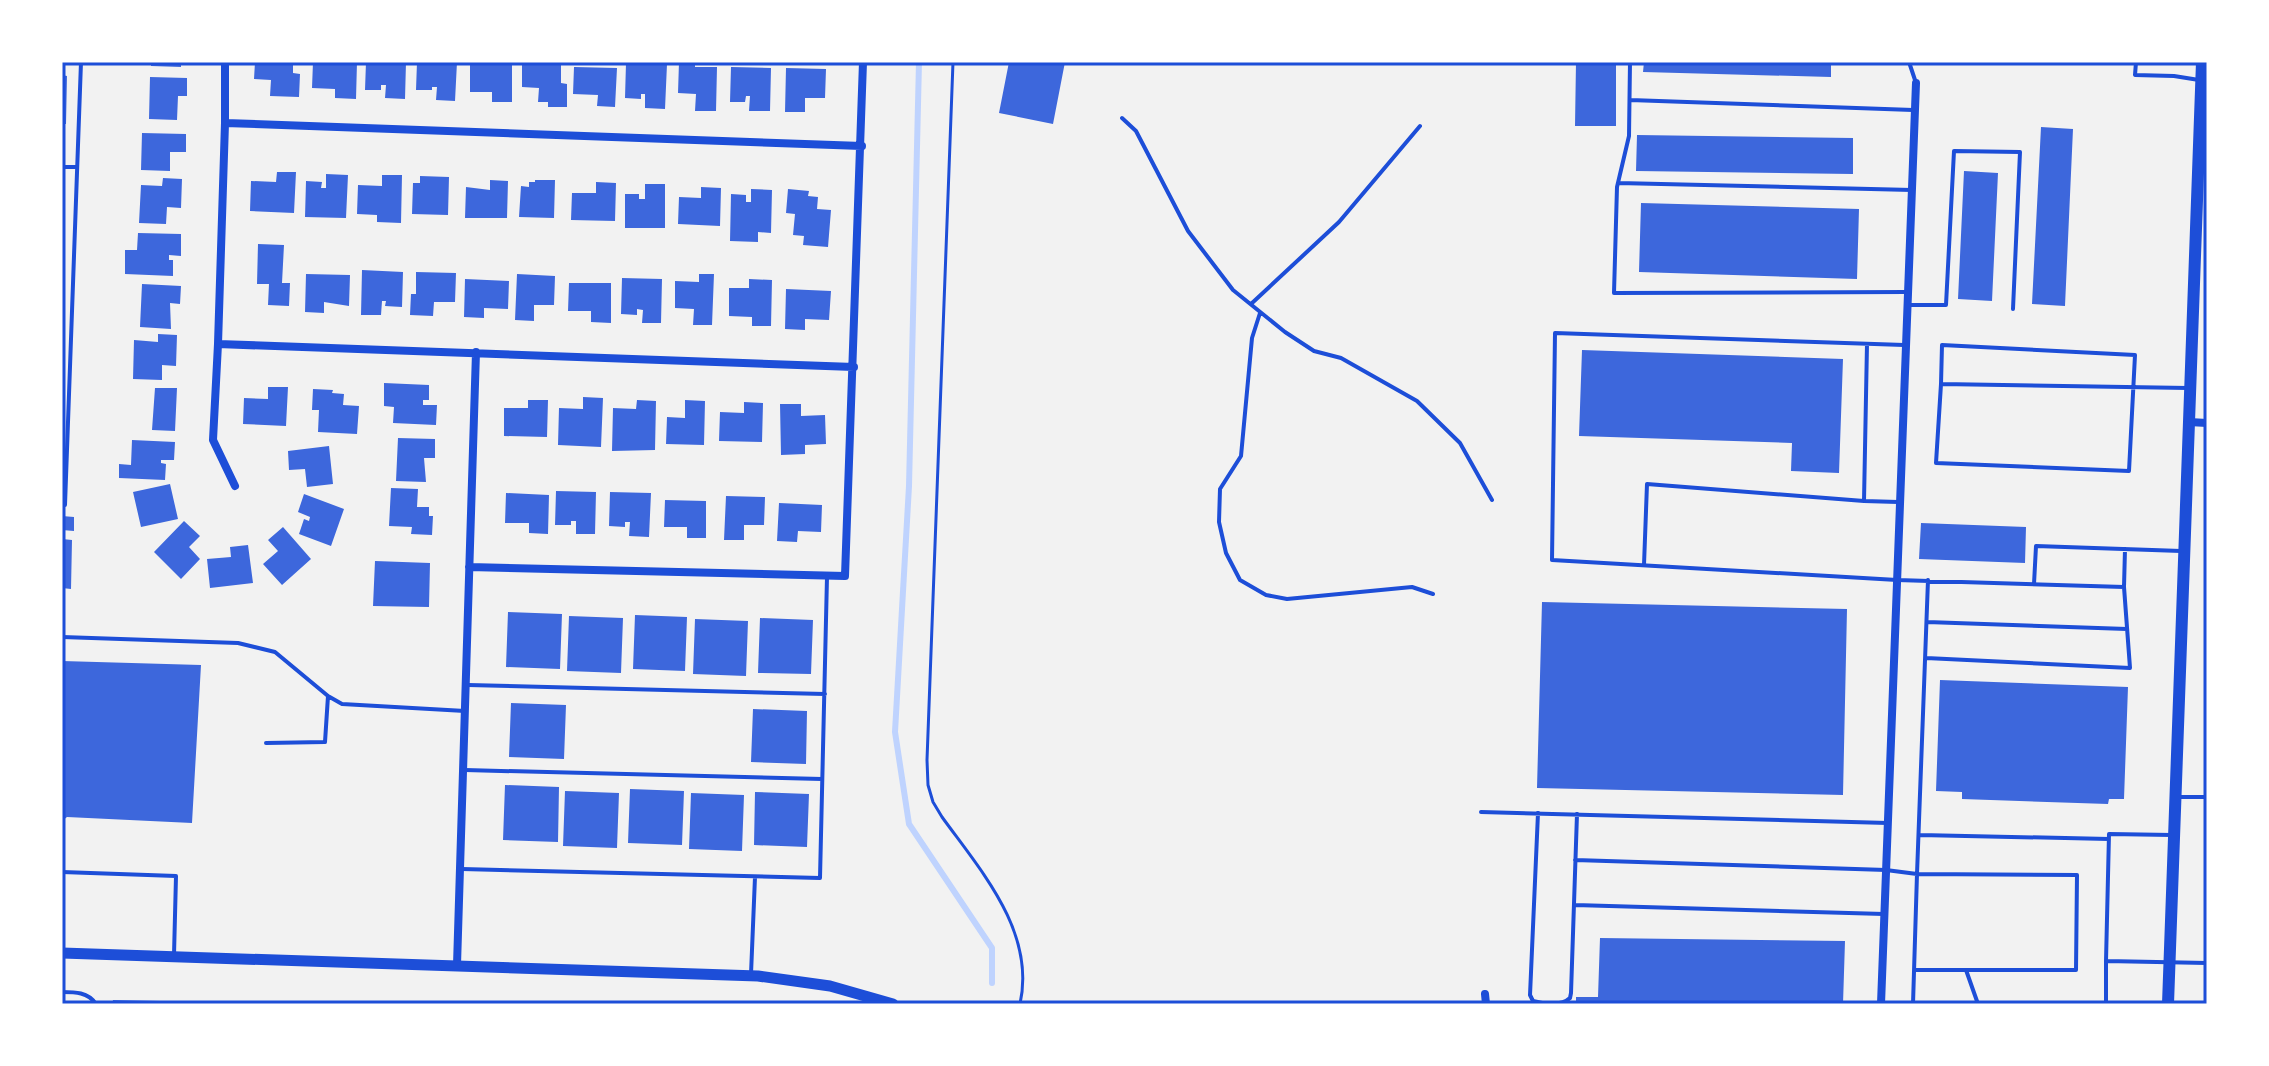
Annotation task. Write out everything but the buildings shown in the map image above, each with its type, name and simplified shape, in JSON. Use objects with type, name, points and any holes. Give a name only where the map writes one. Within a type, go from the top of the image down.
[{"type":"main road","points":[[2168,1004],[2204,80],[2202,62]]},
{"type":"street","points":[[225,62],[213,440],[235,486]]},
{"type":"street","points":[[469,567],[845,576],[863,62]]},
{"type":"street","points":[[1881,1004],[1916,83]]},
{"type":"street","points":[[225,123],[862,146]]},
{"type":"street","points":[[218,344],[854,367]]},
{"type":"street","points":[[457,965],[476,352]]},
{"type":"street","points":[[2189,422],[2207,423]]},
{"type":"street","points":[[62,953],[751,976],[830,986],[893,1004]]},
{"type":"lane","points":[[62,505],[65,505],[81,62]]},
{"type":"lane","points":[[1630,62],[1629,136],[1618,183],[1614,293],[1908,292]]},
{"type":"lane","points":[[1909,62],[1916,83]]},
{"type":"lane","points":[[2136,62],[2135,75],[2204,80]]},
{"type":"lane","points":[[1630,100],[1915,110]]},
{"type":"lane","points":[[1122,118],[1136,131],[1188,231],[1233,290],[1314,351],[1341,358],[1417,401],[1460,443],[1492,500]]},
{"type":"lane","points":[[1251,304],[1339,222],[1420,126]]},
{"type":"lane","points":[[1908,305],[1946,305],[1954,151],[2020,152],[2013,309]]},
{"type":"lane","points":[[62,167],[77,167]]},
{"type":"lane","points":[[1618,183],[1912,190]]},
{"type":"lane","points":[[62,310],[72,310]]},
{"type":"lane","points":[[1260,312],[1252,338],[1241,456],[1220,489],[1219,522],[1226,553],[1240,580],[1266,595],[1287,599],[1412,587],[1433,594]]},
{"type":"lane","points":[[1906,345],[1555,333],[1552,560],[1897,580],[2124,587]]},
{"type":"lane","points":[[1864,501],[1867,344]]},
{"type":"lane","points":[[1942,345],[2135,355],[2129,471],[1936,463],[1941,384],[1942,345]]},
{"type":"lane","points":[[1941,384],[2190,388]]},
{"type":"lane","points":[[1644,565],[1647,484],[1900,502]]},
{"type":"lane","points":[[2034,584],[2036,546],[2184,551]]},
{"type":"lane","points":[[1926,658],[2130,668],[2124,587],[2125,549]]},
{"type":"lane","points":[[460,869],[820,878],[827,576]]},
{"type":"lane","points":[[1913,1004],[1928,580]]},
{"type":"lane","points":[[1927,622],[2127,629]]},
{"type":"lane","points":[[62,637],[238,643],[275,652],[342,704],[465,711]]},
{"type":"lane","points":[[465,685],[825,694]]},
{"type":"lane","points":[[266,743],[325,742],[328,696]]},
{"type":"lane","points":[[463,770],[822,779]]},
{"type":"lane","points":[[2176,797],[2207,797]]},
{"type":"lane","points":[[1481,812],[1888,823]]},
{"type":"lane","points":[[1538,813],[1530,989],[1533,1001],[1562,1003],[1570,998],[1577,814]]},
{"type":"lane","points":[[2106,1004],[2109,834],[2175,835]]},
{"type":"lane","points":[[1919,835],[2109,839]]},
{"type":"lane","points":[[1575,860],[1886,870],[1917,874],[2077,875],[2076,970],[1914,970]]},
{"type":"lane","points":[[62,872],[176,876],[174,957]]},
{"type":"lane","points":[[751,976],[755,877]]},
{"type":"lane","points":[[1574,905],[1884,914]]},
{"type":"lane","points":[[2106,961],[2207,963]]},
{"type":"lane","points":[[1966,970],[1978,1004]]},
{"type":"lane","points":[[62,992],[79,992],[96,1004]]},
{"type":"path","points":[[953,62],[929,680],[928,785],[942,817],[1007,911],[1021,963],[1020,1004]]},
{"type":"waterway","points":[[919,62],[909,486],[895,732],[909,824],[992,948],[992,983]]}]
